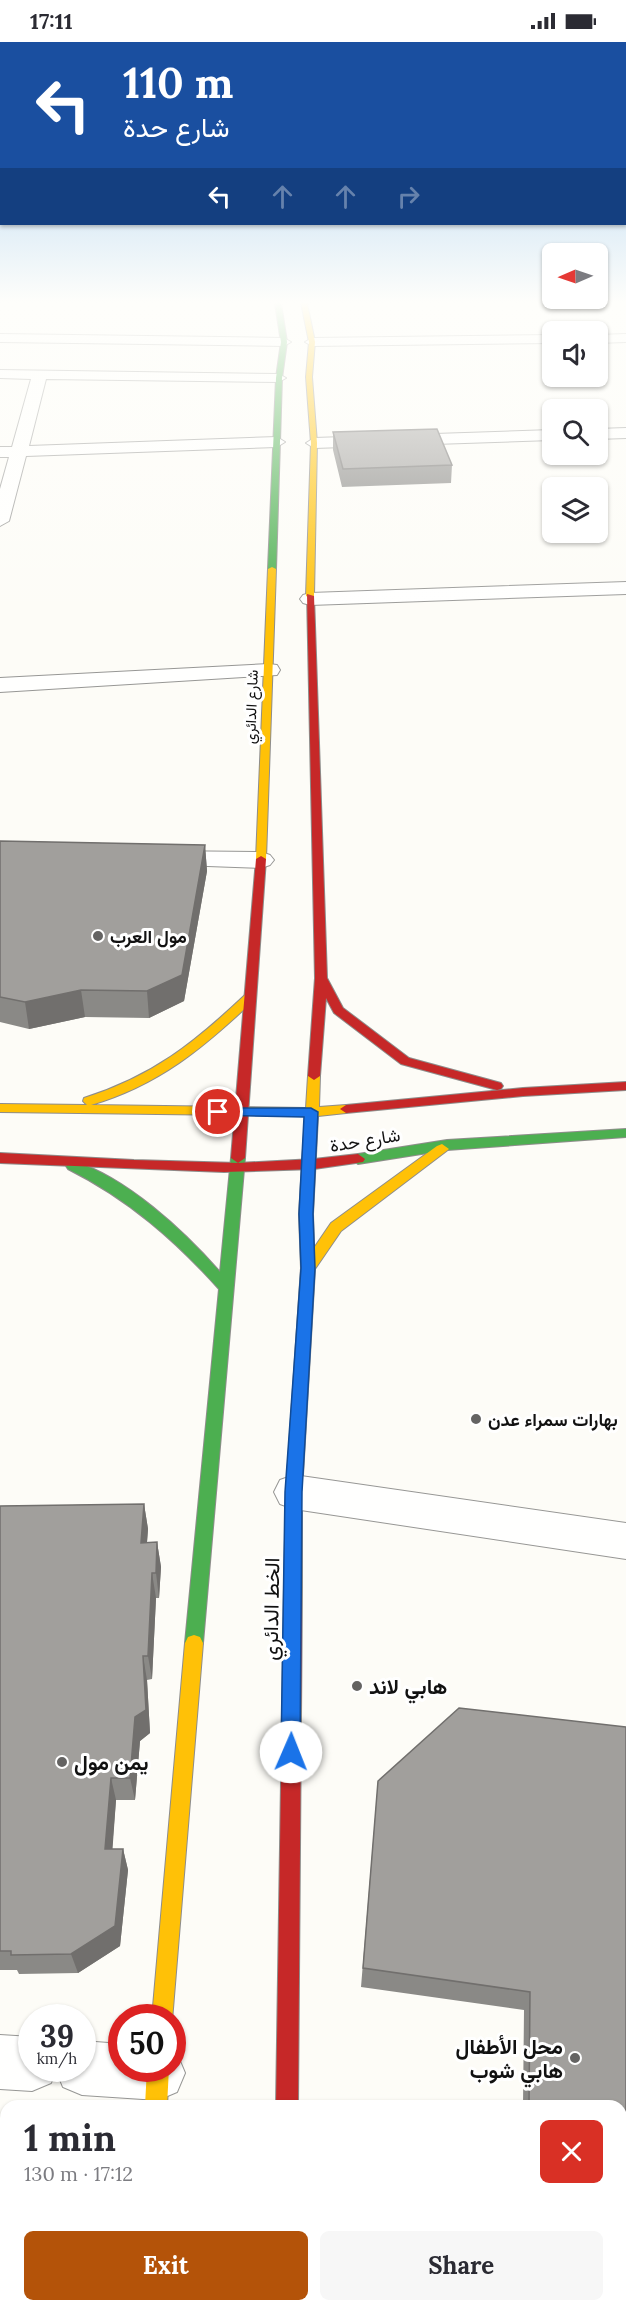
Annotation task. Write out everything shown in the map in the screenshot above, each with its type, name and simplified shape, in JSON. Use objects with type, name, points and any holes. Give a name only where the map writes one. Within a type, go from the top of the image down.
[{"type":"main road","name":"شارع الدائري","points":[[241,1112],[261,860],[279,409]]},
{"type":"main road","points":[[311,409],[314,443],[310,598],[321,978],[311,1112]]},
{"type":"main road","points":[[321,978],[338,1010],[405,1061],[523,1092]]},
{"type":"main road","points":[[56,1110],[125,1091],[198,1045],[249,998]]},
{"type":"main road","name":"شارع حدة","points":[[0,1108],[311,1112],[523,1092],[626,1086]]},
{"type":"main road","points":[[164,2004],[206,1492],[227,1289],[241,1112]]},
{"type":"main road","name":"الخط الدائري","points":[[287,2100],[294,1492],[308,1268],[306,1214],[311,1112]]},
{"type":"main road","name":"شارع حدة","points":[[0,1158],[236,1167],[309,1166],[447,1145],[626,1133]]},
{"type":"main road","points":[[308,1268],[336,1227],[447,1145]]},
{"type":"main road","points":[[54,1159],[99,1176],[141,1204],[181,1236],[227,1289]]},
{"type":"street","points":[[0,521],[30,409]]},
{"type":"street","points":[[608,434],[626,433]]},
{"type":"street","points":[[314,443],[542,435]]},
{"type":"street","points":[[0,452],[278,442]]},
{"type":"street","points":[[310,598],[626,588]]},
{"type":"street","points":[[0,685],[269,670]]},
{"type":"street","points":[[142,858],[261,860]]},
{"type":"street","points":[[294,1492],[626,1540]]},
{"type":"street","points":[[0,2062],[18,2063]]},
{"type":"building","points":[[437,429],[452,465],[343,469],[333,432]]},
{"type":"building","name":"مول العرب","points":[[0,841],[205,845],[182,975],[147,991],[81,990],[25,1002],[0,997]]},
{"type":"building","name":"يمن مول","points":[[144,1504],[141,1543],[157,1542],[156,1573],[152,1573],[148,1656],[143,1656],[146,1710],[135,1717],[130,1778],[111,1778],[105,1849],[123,1849],[115,1926],[71,1954],[11,1955],[11,1951],[0,1951],[0,1506]]},
{"type":"building","name":"محل الأطفال هابي شوب","points":[[459,1708],[626,1727],[626,2100],[529,2100],[530,1992],[363,1968],[378,1781]]},
{"type":"traffic: fast","points":[[272,569],[278,409]]},
{"type":"traffic: fast","points":[[358,1159],[447,1145],[626,1133]]},
{"type":"traffic: fast","points":[[194,1643],[238,1158]]},
{"type":"traffic: fast","points":[[73,1166],[118,1190],[157,1218],[227,1289]]},
{"type":"traffic: slow","points":[[310,596],[314,443],[311,409]]},
{"type":"traffic: slow","points":[[261,859],[272,569]]},
{"type":"traffic: slow","points":[[89,1101],[136,1084],[176,1061],[249,998]]},
{"type":"traffic: slow","points":[[293,1588],[294,1492],[308,1268],[306,1214],[314,1076]]},
{"type":"traffic: slow","points":[[0,1108],[311,1112],[346,1109]]},
{"type":"traffic: slow","points":[[308,1268],[336,1227],[442,1149]]},
{"type":"traffic: slow","points":[[164,2004],[194,1643]]},
{"type":"traffic: slow","points":[[156,2100],[157,2082]]},
{"type":"traffic: jam","points":[[310,596],[321,978],[314,1076]]},
{"type":"traffic: jam","points":[[238,1158],[261,859]]},
{"type":"traffic: jam","points":[[321,978],[338,1010],[405,1061],[497,1086]]},
{"type":"traffic: jam","points":[[346,1109],[523,1092],[626,1086]]},
{"type":"traffic: jam","points":[[0,1158],[179,1167],[269,1167],[358,1159]]},
{"type":"traffic: jam","points":[[287,2100],[293,1588]]},
{"type":"place","name":"مول العرب","points":[[98,936]]},
{"type":"place","name":"بهارات سمراء عدن","points":[[476,1419]]},
{"type":"place","name":"هابي لاند","points":[[357,1686]]},
{"type":"place","name":"يمن مول","points":[[62,1762]]},
{"type":"place","name":"محل الأطفال هابي شوب","points":[[575,2058]]},
{"type":"route","points":[[218,1112],[311,1112],[306,1214],[308,1268],[294,1492],[291,1752]]}]
